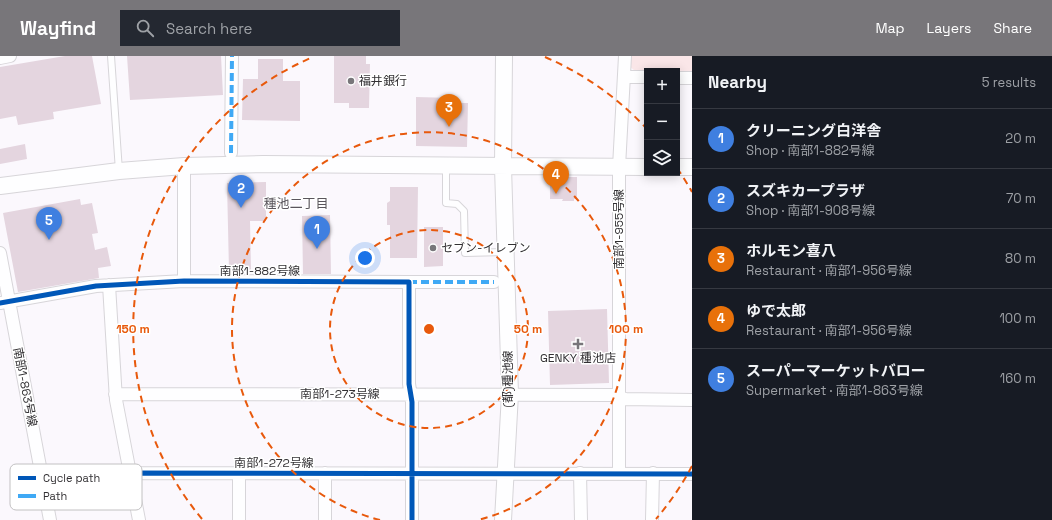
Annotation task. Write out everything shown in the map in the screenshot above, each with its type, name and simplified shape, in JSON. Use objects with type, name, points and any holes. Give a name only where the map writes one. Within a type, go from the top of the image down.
[{"type":"street","points":[[0,58],[10,56]]},
{"type":"street","points":[[231,153],[232,56]]},
{"type":"street","name":"(都)種池線","points":[[503,520],[510,394],[503,167],[504,56]]},
{"type":"street","name":"南部1-955号線","points":[[619,473],[619,167],[625,56]]},
{"type":"street","points":[[624,77],[644,77]]},
{"type":"street","points":[[680,78],[692,78]]},
{"type":"street","points":[[0,186],[119,171],[184,166],[263,164],[644,167]]},
{"type":"street","points":[[184,166],[184,280]]},
{"type":"street","points":[[680,167],[692,167]]},
{"type":"street","name":"南部1-863号線","points":[[0,253],[4,302],[39,464]]},
{"type":"street","name":"南部1-882号線","points":[[4,302],[109,285],[184,280],[494,282]]},
{"type":"street","points":[[409,282],[409,384],[412,402],[412,520]]},
{"type":"street","points":[[109,285],[115,394],[128,464]]},
{"type":"street","name":"南部1-273号線","points":[[115,394],[614,395],[619,399],[692,400]]},
{"type":"street","name":"南部1-272号線","points":[[142,473],[692,474]]},
{"type":"street","points":[[325,473],[325,520]]},
{"type":"street","points":[[580,473],[581,520]]},
{"type":"street","points":[[652,520],[653,473]]},
{"type":"street","points":[[239,474],[239,520]]},
{"type":"street","name":"南部1-863号線","points":[[48,510],[50,520]]},
{"type":"street","points":[[136,510],[138,520]]},
{"type":"lane","points":[[111,56],[119,171]]},
{"type":"lane","points":[[446,166],[446,203],[457,204],[464,211],[465,253],[505,252]]},
{"type":"shaded area","points":[[631,56],[692,56],[692,71],[680,71],[680,68],[644,68],[644,70],[634,70],[630,67]]},
{"type":"building","points":[[65,56],[92,56],[101,104],[53,112],[54,119],[18,125],[16,116],[0,119],[0,67]]},
{"type":"building","points":[[127,56],[221,56],[223,95],[130,100]]},
{"type":"building","points":[[334,56],[366,56],[366,64],[370,64],[369,108],[349,108],[349,103],[334,103]]},
{"type":"building","points":[[258,59],[283,59],[283,81],[300,81],[300,121],[242,120],[243,79],[258,79]]},
{"type":"building","points":[[416,97],[454,98],[456,103],[468,103],[467,147],[416,146]]},
{"type":"building","points":[[25,144],[27,159],[0,164],[0,149]]},
{"type":"building","points":[[550,177],[577,177],[577,199],[574,199],[574,201],[562,201],[563,199],[550,199]]},
{"type":"building","points":[[266,182],[266,221],[250,221],[251,270],[229,271],[227,183]]},
{"type":"building","points":[[390,187],[418,187],[417,258],[390,258],[390,225],[387,225],[387,203],[390,201]]},
{"type":"building","points":[[80,199],[81,205],[92,203],[98,233],[92,234],[95,250],[107,247],[111,266],[98,268],[99,278],[18,292],[3,213]]},
{"type":"building","points":[[330,215],[331,274],[303,274],[302,216]]},
{"type":"building","points":[[424,227],[443,227],[443,266],[424,267]]},
{"type":"building","points":[[607,309],[609,383],[550,385],[548,311]]},
{"type":"marked path","points":[[231,153],[232,56]]},
{"type":"marked path","points":[[409,282],[494,282]]},
{"type":"cycle path","points":[[0,303],[96,286],[184,281],[409,282],[409,384],[412,402],[412,520]]},
{"type":"cycle path","points":[[142,473],[692,474]]},
{"type":"place","name":"福井銀行","points":[[351,81]]},
{"type":"place","name":"ホルモン喜八","points":[[449,127]]},
{"type":"place","name":"ゆで太郎","points":[[556,194]]},
{"type":"place","name":"スズキカープラザ","points":[[241,208]]},
{"type":"place","name":"スーパーマーケットバロー","points":[[49,240]]},
{"type":"place","name":"セブン-イレブン","points":[[433,248]]},
{"type":"place","name":"クリーニング白洋舎","points":[[317,249]]},
{"type":"place","name":"GENKY 種池店","points":[[578,344]]},
{"type":"district","name":"種池二丁目","points":[[296,203]]}]
